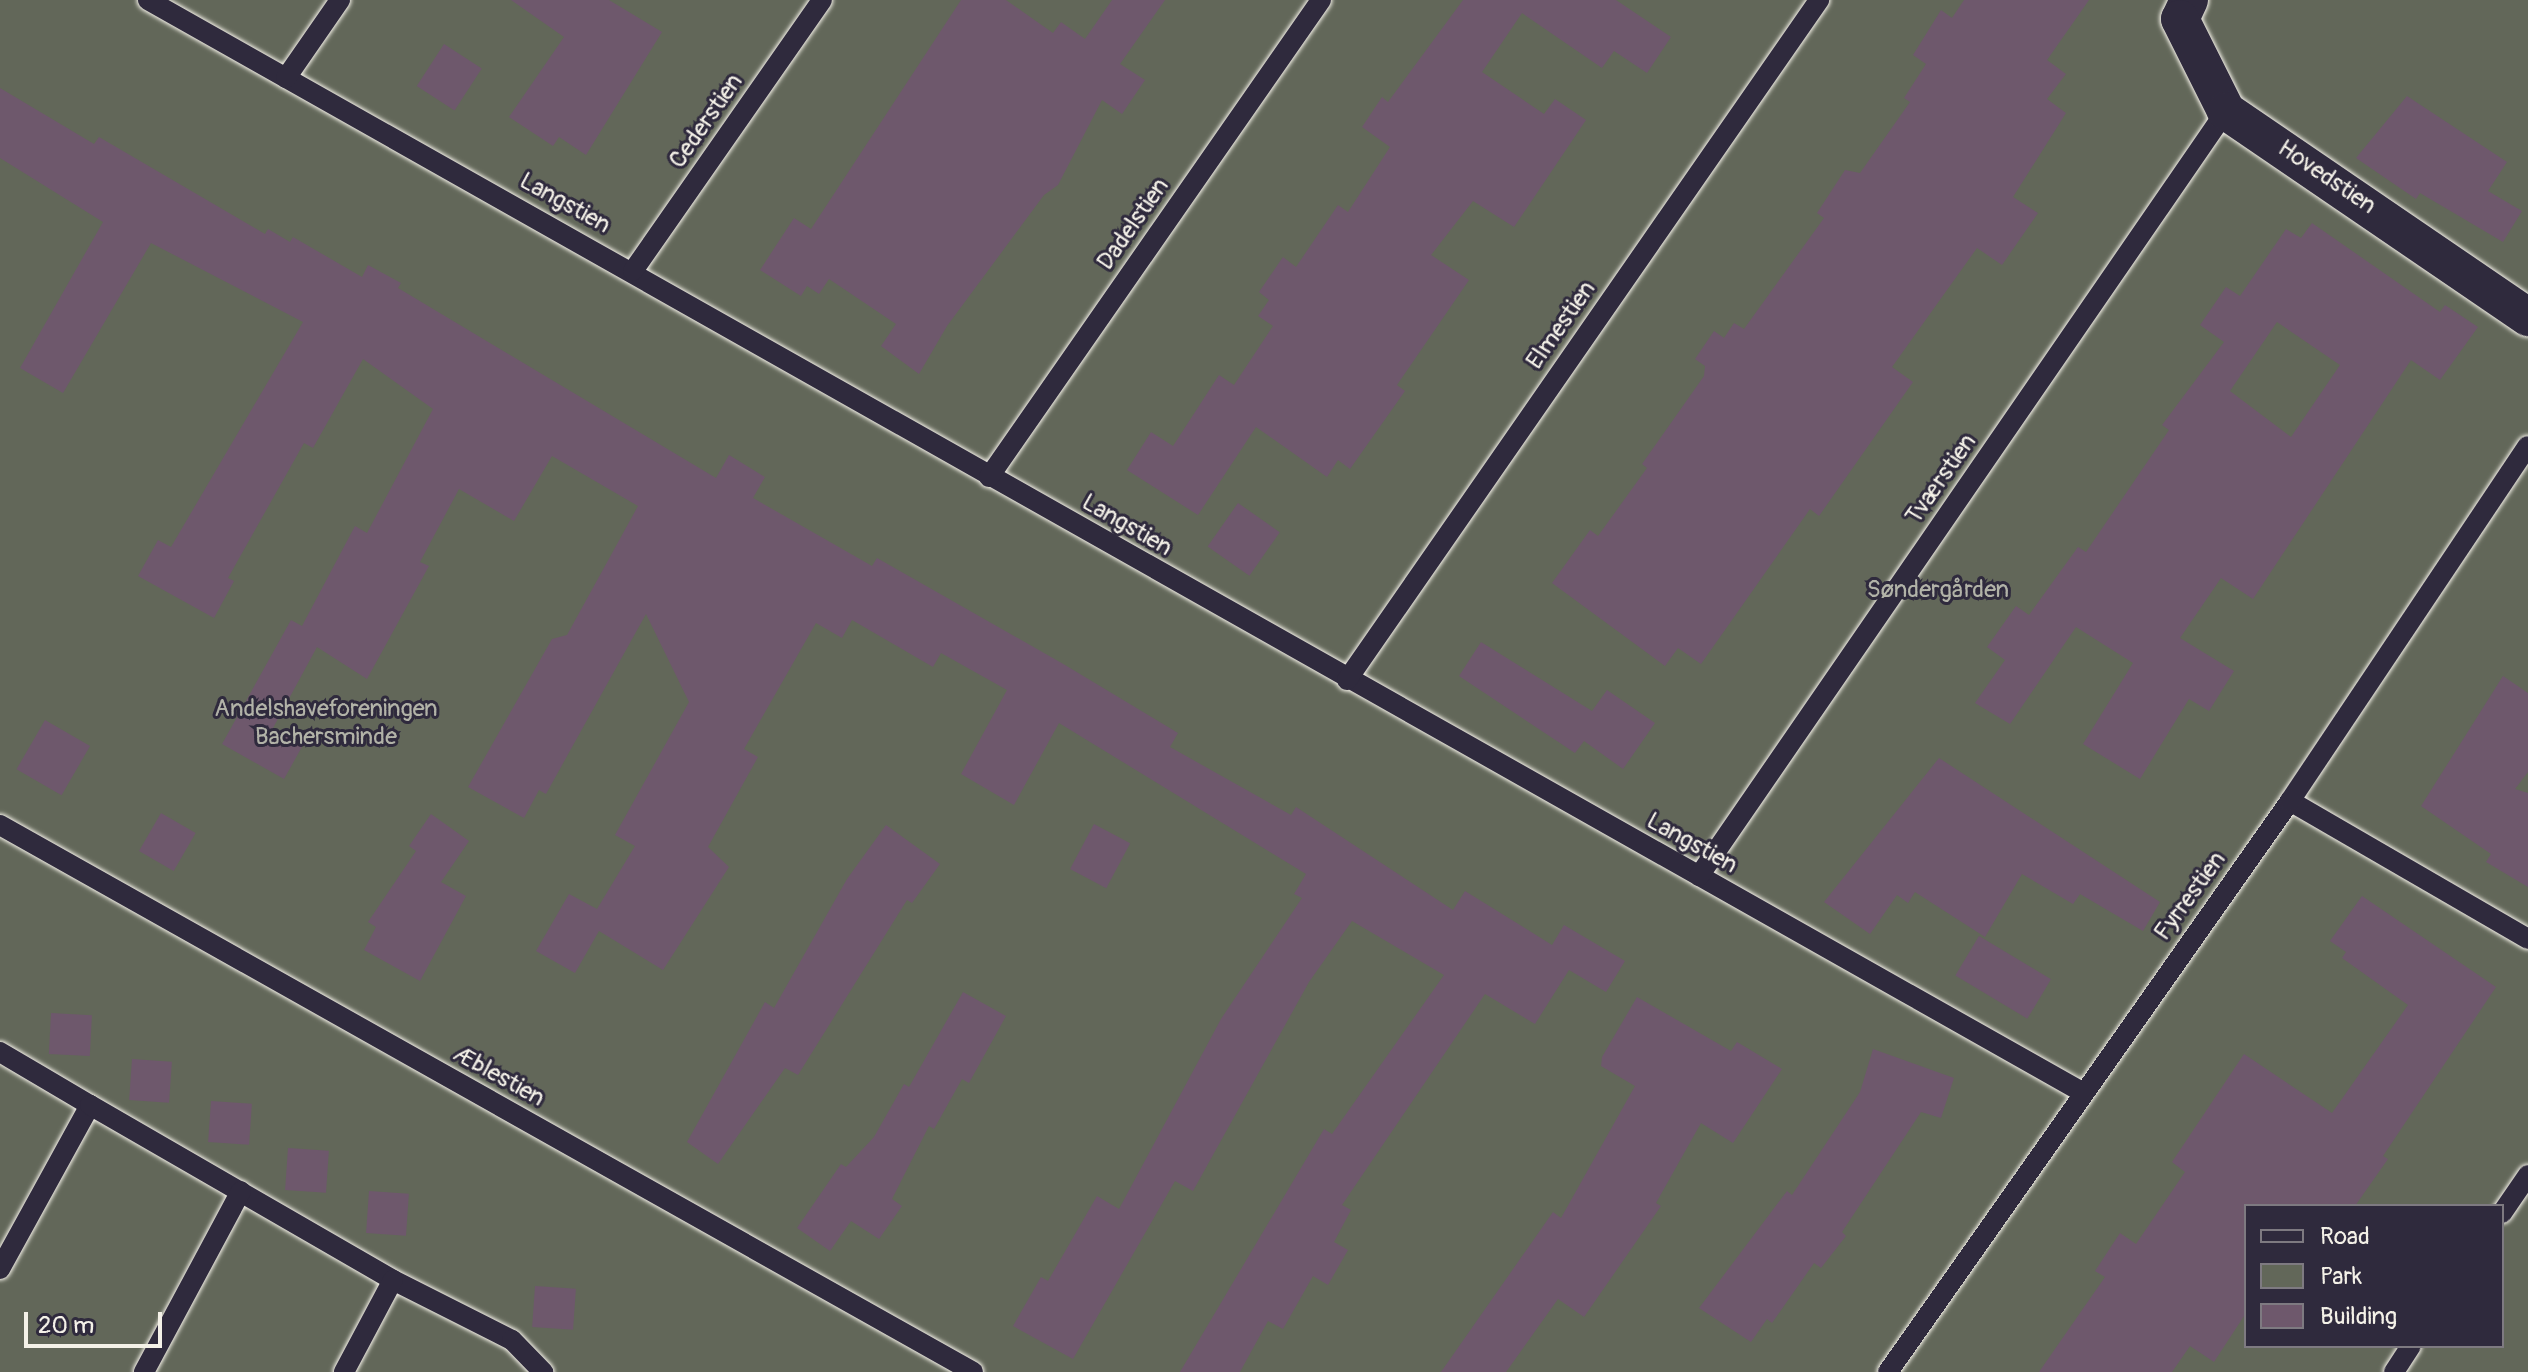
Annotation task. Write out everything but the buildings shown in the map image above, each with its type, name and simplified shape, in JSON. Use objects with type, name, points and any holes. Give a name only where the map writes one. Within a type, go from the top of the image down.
[{"type":"street","name":"Hovedstien","points":[[2189,0],[2180,19],[2226,111],[2528,317]]},
{"type":"lane","name":"Langstien","points":[[148,0],[633,271],[1347,680],[2082,1092]]},
{"type":"lane","points":[[286,78],[340,0]]},
{"type":"lane","name":"Cederstien","points":[[633,271],[822,0]]},
{"type":"lane","name":"Dadelstien","points":[[989,477],[1321,0]]},
{"type":"lane","name":"Elmestien","points":[[1347,680],[1819,0]]},
{"type":"lane","name":"Tværstien","points":[[1699,876],[2226,111]]},
{"type":"lane","name":"Fyrrestien","points":[[1888,1372],[2082,1092],[2290,801],[2528,446]]},
{"type":"lane","points":[[2290,801],[2528,939]]},
{"type":"lane","name":"Æblestien","points":[[0,825],[973,1372]]},
{"type":"lane","points":[[0,1052],[393,1280],[512,1340],[543,1372]]},
{"type":"lane","points":[[0,1269],[90,1105]]},
{"type":"lane","points":[[2504,1210],[2528,1175]]},
{"type":"lane","points":[[144,1372],[241,1191]]},
{"type":"lane","points":[[344,1372],[393,1280]]},
{"type":"lane","points":[[2394,1372],[2410,1348]]},
{"type":"green space","name":"Søndergården","points":[[0,0],[2528,0],[2528,1372],[0,1372]]},
{"type":"park label","name":"Andelshaveforeningen Bachersminde","points":[[326,723]]}]
